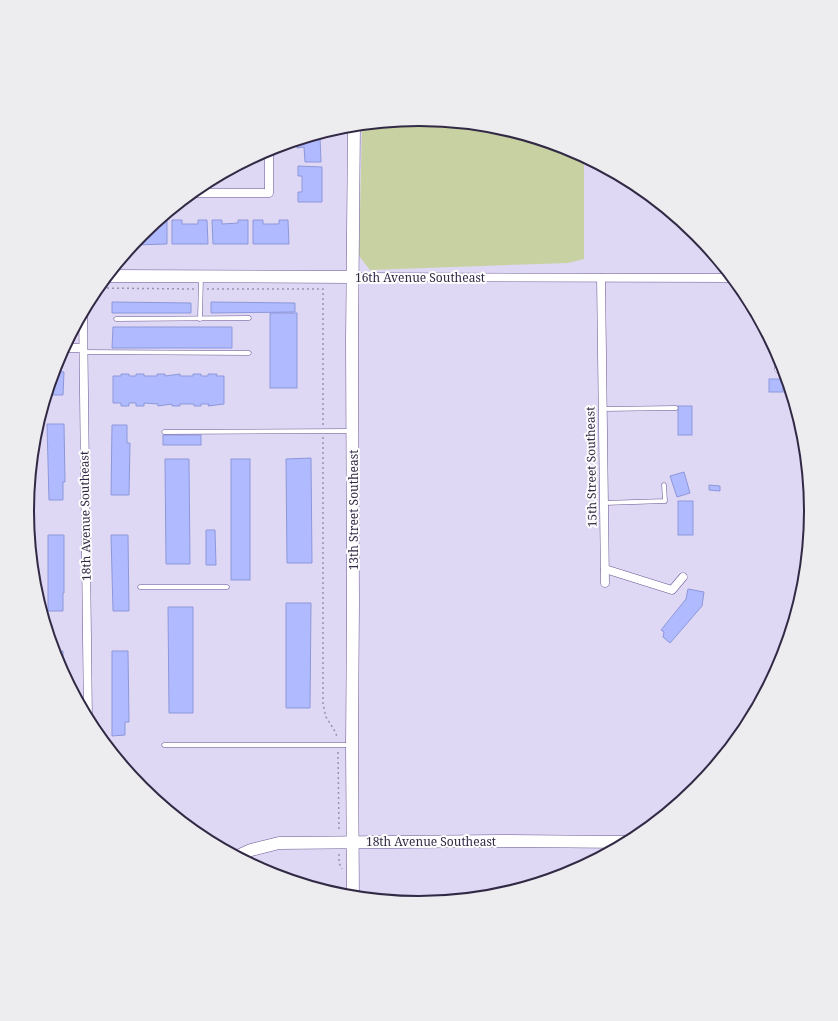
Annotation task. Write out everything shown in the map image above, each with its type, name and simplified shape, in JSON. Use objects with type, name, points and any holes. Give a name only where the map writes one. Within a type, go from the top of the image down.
[{"type":"street","name":"13th Street Southeast","points":[[353,889],[354,842],[352,745],[354,603],[352,277],[354,131]]},
{"type":"street","points":[[201,193],[269,193],[269,156]]},
{"type":"street","name":"16th Avenue Southeast","points":[[114,276],[725,278]]},
{"type":"street","name":"15th Street Southeast","points":[[601,278],[605,583]]},
{"type":"street","name":"18th Avenue Southeast","points":[[83,324],[88,706]]},
{"type":"street","points":[[70,349],[83,350]]},
{"type":"street","points":[[605,569],[672,590],[683,577]]},
{"type":"street","name":"18th Avenue Southeast","points":[[244,853],[279,843],[614,842]]},
{"type":"lane","points":[[200,318],[201,276]]},
{"type":"lane","points":[[116,319],[249,318]]},
{"type":"lane","points":[[83,350],[249,353]]},
{"type":"lane","points":[[603,409],[676,408]]},
{"type":"lane","points":[[164,432],[352,431]]},
{"type":"lane","points":[[604,502],[665,501],[664,484]]},
{"type":"lane","points":[[140,587],[227,587]]},
{"type":"lane","points":[[164,745],[352,745]]},
{"type":"path","points":[[105,288],[323,289],[323,704],[326,717],[336,733],[338,745],[339,822]]},
{"type":"green space","points":[[394,126],[444,126],[469,129],[494,133],[543,146],[584,163],[584,259],[568,263],[370,270],[359,256],[362,130]]},
{"type":"building","points":[[320,139],[321,162],[305,162],[304,147],[297,148],[297,145]]},
{"type":"building","points":[[298,166],[322,167],[322,202],[298,202],[298,192],[302,192],[302,176],[298,176]]},
{"type":"building","points":[[166,220],[167,244],[141,245]]},
{"type":"building","points":[[172,220],[182,220],[182,224],[198,224],[198,220],[207,220],[208,244],[172,244]]},
{"type":"building","points":[[212,220],[222,220],[222,224],[238,223],[238,220],[248,220],[248,244],[213,244]]},
{"type":"building","points":[[253,220],[263,220],[263,224],[279,224],[279,220],[288,220],[289,244],[253,244]]},
{"type":"building","points":[[112,302],[191,303],[191,313],[112,313]]},
{"type":"building","points":[[211,302],[295,303],[295,312],[211,313]]},
{"type":"building","points":[[270,313],[297,313],[297,388],[270,388]]},
{"type":"building","points":[[113,327],[232,327],[232,348],[112,348]]},
{"type":"building","points":[[60,372],[64,372],[63,395],[52,395]]},
{"type":"building","points":[[121,374],[129,374],[129,376],[136,376],[136,374],[144,374],[144,376],[157,376],[157,374],[165,374],[165,376],[180,374],[180,376],[193,376],[193,374],[201,374],[201,376],[208,376],[208,374],[217,374],[216,376],[224,376],[224,404],[208,406],[209,404],[201,404],[201,406],[194,406],[194,404],[180,404],[180,406],[172,406],[172,404],[158,406],[158,404],[144,403],[144,406],[136,406],[136,403],[129,403],[129,406],[121,406],[121,403],[113,403],[113,376],[121,376]]},
{"type":"building","points":[[769,379],[781,379],[783,392],[769,392]]},
{"type":"building","points":[[678,406],[692,406],[692,435],[678,435]]},
{"type":"building","points":[[47,424],[64,424],[65,482],[63,482],[63,500],[49,500]]},
{"type":"building","points":[[112,425],[127,425],[127,443],[130,443],[129,495],[111,495]]},
{"type":"building","points":[[163,435],[201,435],[201,445],[163,445]]},
{"type":"building","points":[[311,458],[312,563],[287,563],[286,459]]},
{"type":"building","points":[[165,459],[189,459],[190,564],[166,564]]},
{"type":"building","points":[[231,459],[250,459],[250,580],[231,580]]},
{"type":"building","points":[[684,472],[690,493],[677,497],[670,476]]},
{"type":"building","points":[[709,485],[720,486],[720,491],[709,490]]},
{"type":"building","points":[[678,501],[693,501],[693,535],[678,535]]},
{"type":"building","points":[[206,530],[215,530],[216,565],[206,565]]},
{"type":"building","points":[[48,535],[64,535],[63,611],[48,611]]},
{"type":"building","points":[[111,535],[128,535],[129,611],[113,611]]},
{"type":"building","points":[[688,589],[704,592],[702,606],[670,643],[663,637],[664,632],[661,630],[686,599]]},
{"type":"building","points":[[286,603],[311,603],[310,708],[286,708]]},
{"type":"building","points":[[168,607],[193,607],[193,713],[169,713]]},
{"type":"building","points":[[112,651],[128,651],[129,722],[125,722],[125,735],[112,736]]}]
